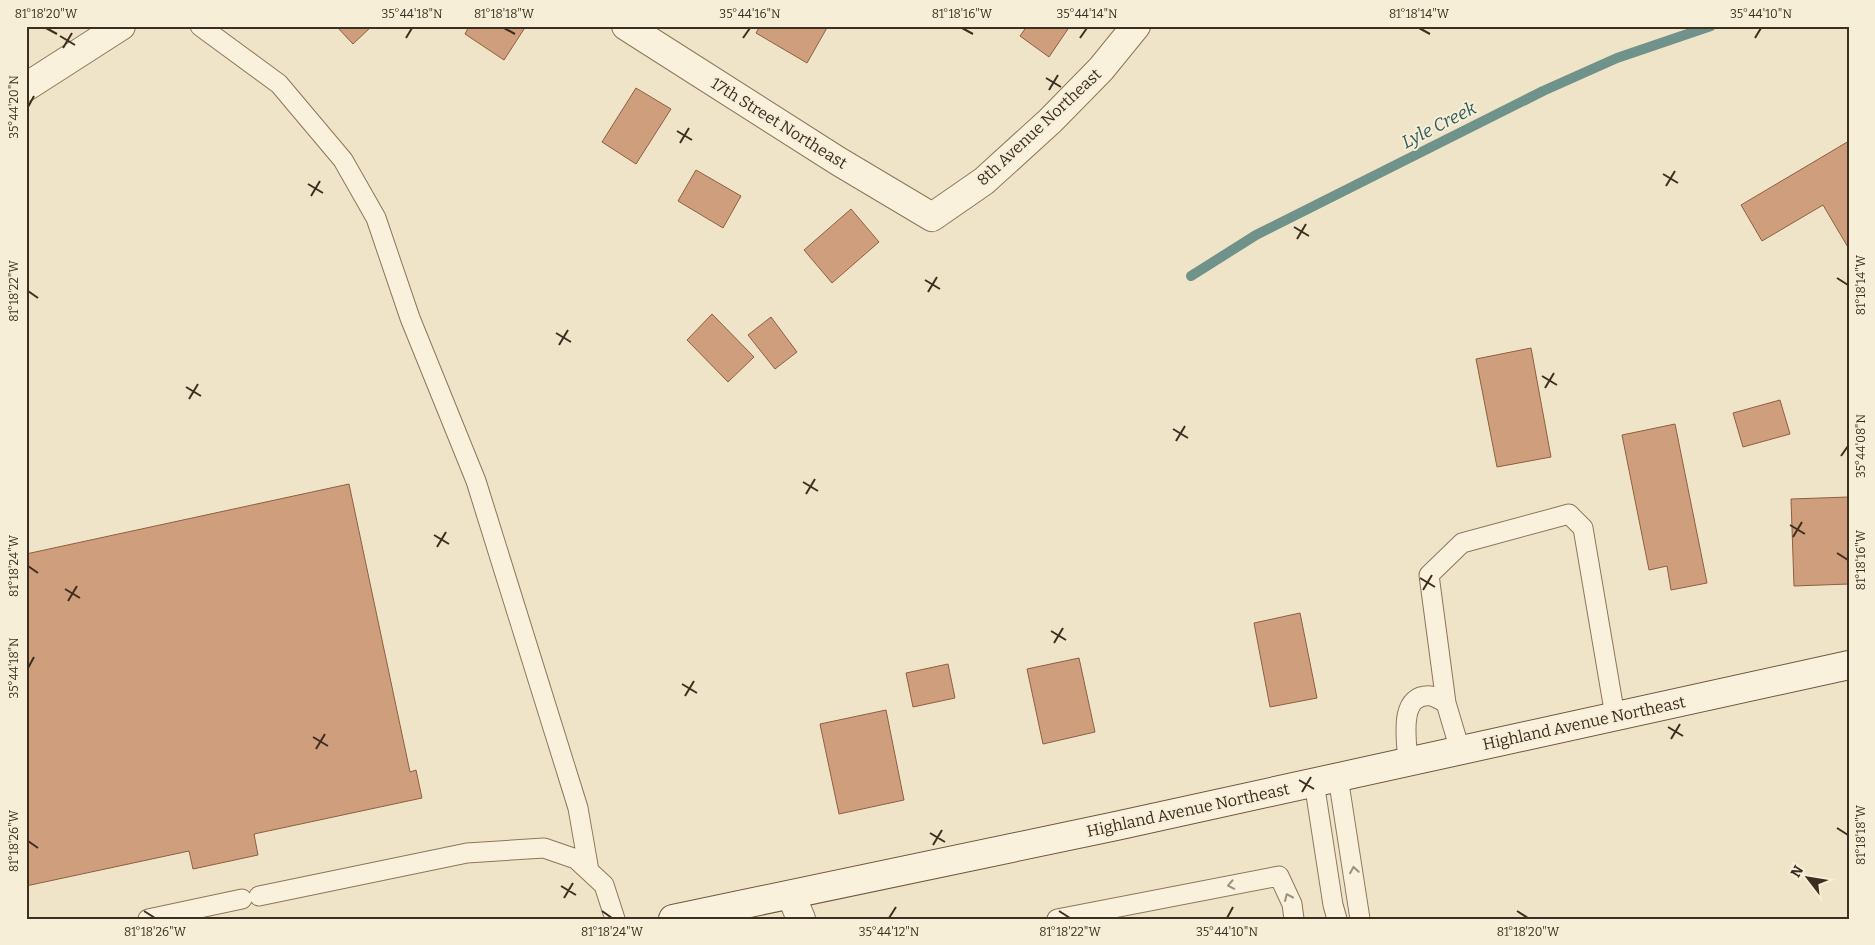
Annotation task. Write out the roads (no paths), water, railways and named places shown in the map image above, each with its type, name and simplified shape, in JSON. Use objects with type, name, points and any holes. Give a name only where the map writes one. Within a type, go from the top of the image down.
[{"type":"main road","points":[[26,87],[121,26]]},
{"type":"main road","name":"17th Street Northeast","points":[[626,26],[838,161],[932,217]]},
{"type":"main road","name":"8th Avenue Northeast","points":[[932,217],[984,181],[1050,121],[1101,69],[1136,26]]},
{"type":"main road","name":"Highland Avenue Northeast","points":[[673,919],[796,907],[1326,780],[1849,665]]},
{"type":"lane","points":[[200,26],[279,84],[342,160],[376,218],[410,318],[476,481],[578,808],[589,871]]},
{"type":"lane","points":[[1460,750],[1446,702],[1429,575],[1462,543],[1569,514],[1582,528],[1616,716]]},
{"type":"lane","points":[[1408,762],[1406,719],[1409,709],[1418,699],[1431,696],[1446,702]]},
{"type":"lane","points":[[1326,780],[1333,905],[1337,919]]},
{"type":"lane","points":[[1326,780],[1360,919]]},
{"type":"lane","points":[[148,919],[476,853],[544,848],[576,859],[604,885],[615,919]]},
{"type":"lane","points":[[1057,919],[1279,876],[1292,904],[1294,919]]},
{"type":"waterway","name":"Lyle Creek","points":[[1191,276],[1256,235],[1543,91],[1617,58],[1711,26]]}]
